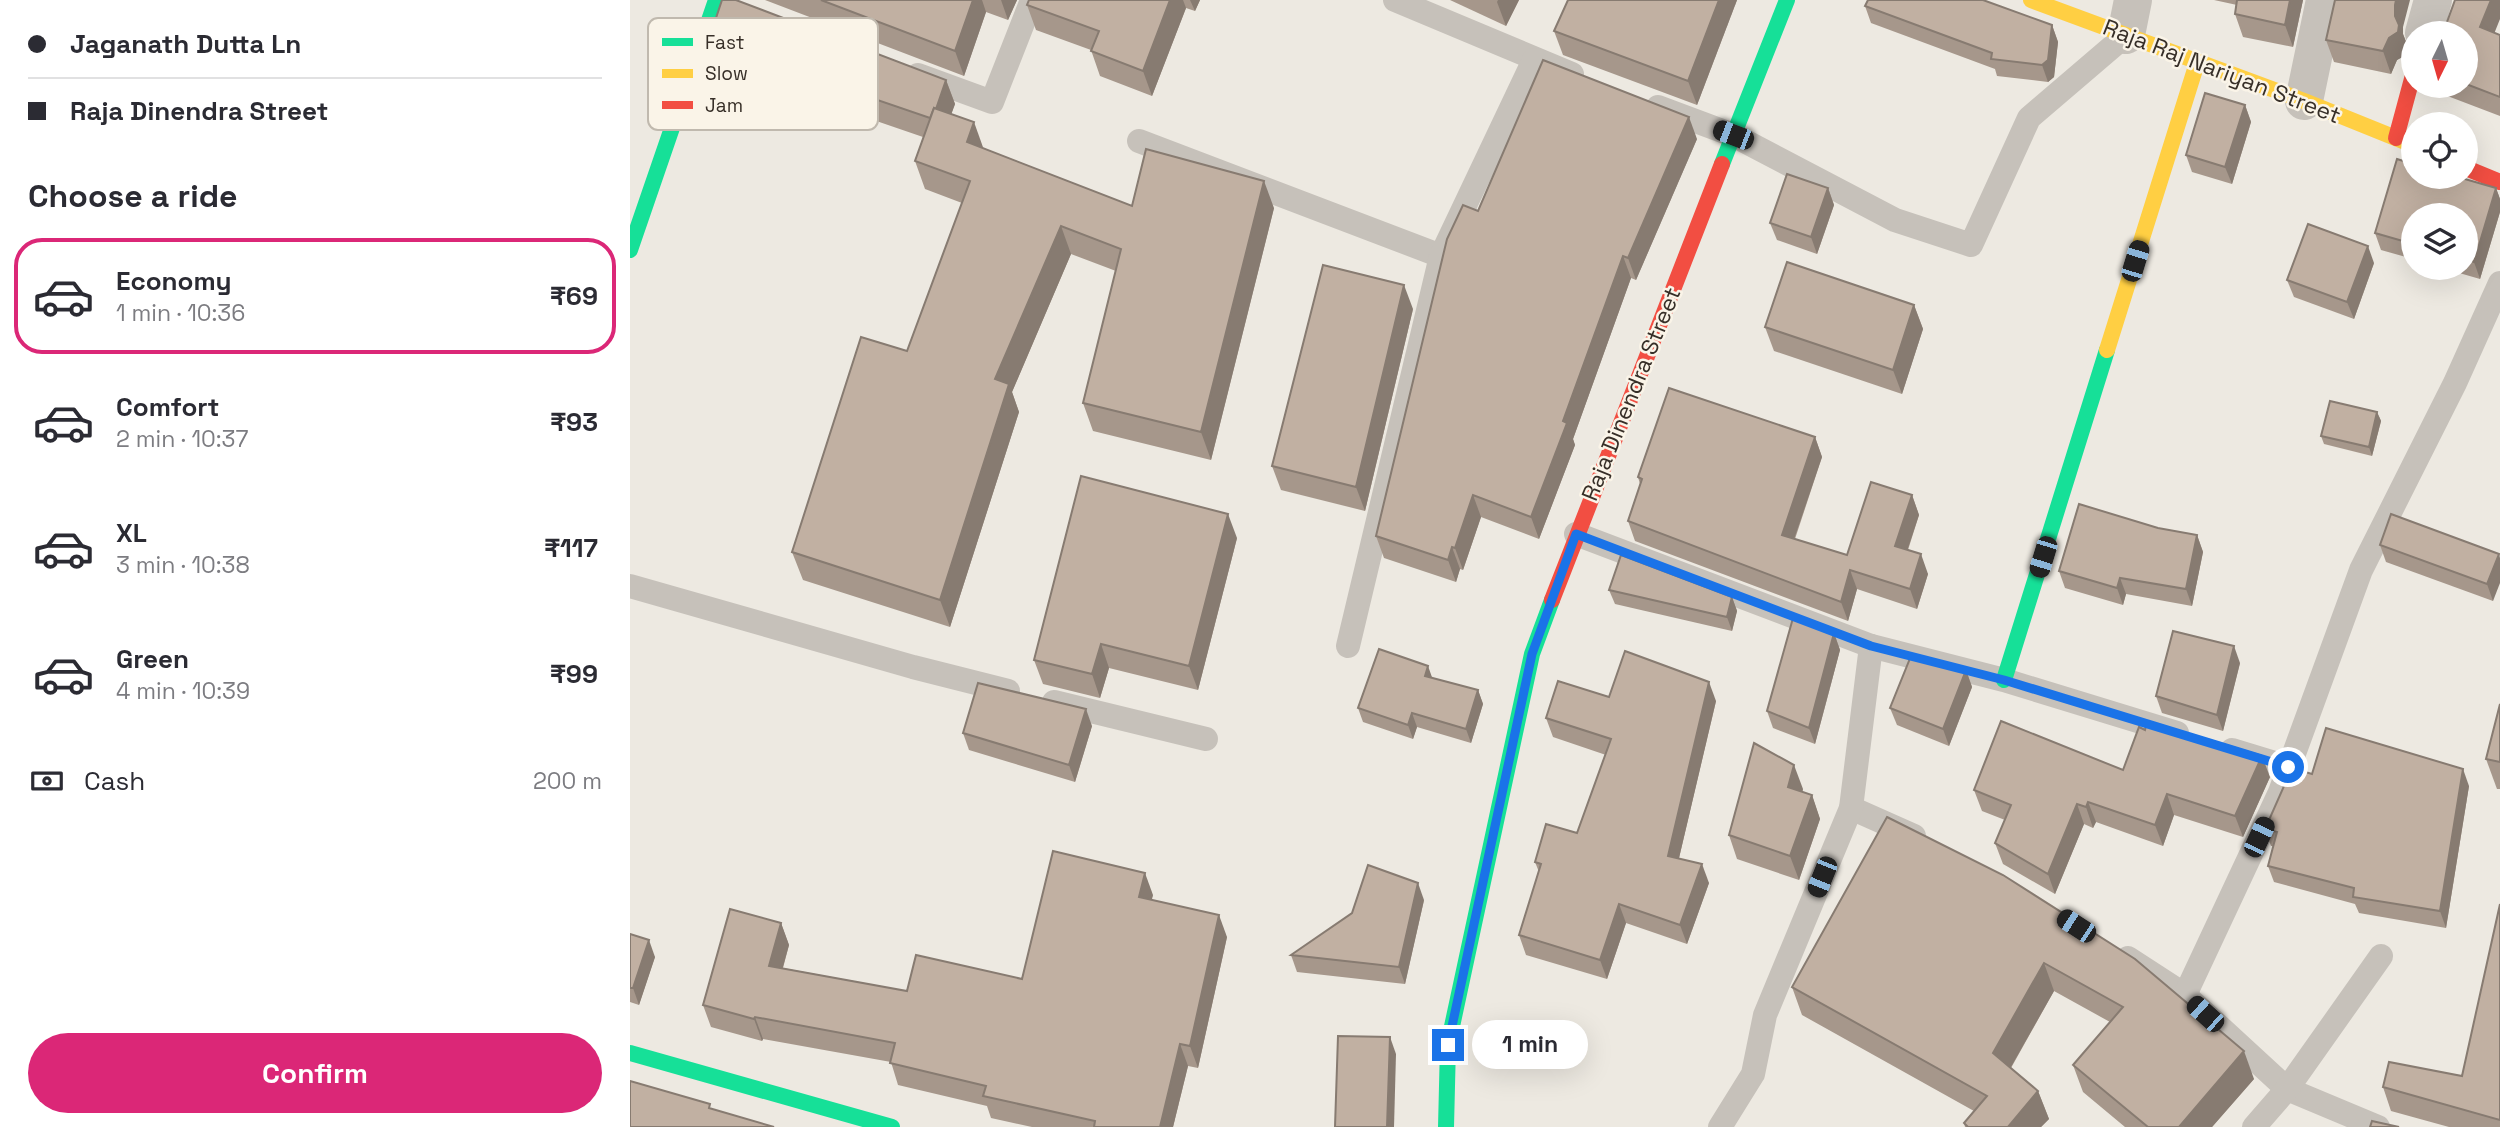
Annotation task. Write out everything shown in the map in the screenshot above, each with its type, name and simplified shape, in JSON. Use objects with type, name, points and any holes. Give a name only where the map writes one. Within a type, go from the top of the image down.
[{"type":"street","name":"Raja Dinendra Street","points":[[1446,1127],[1448,1045],[1529,667],[1576,534],[1787,0]]},
{"type":"street","name":"Raja Raj Nariyan Street","points":[[2031,0],[2129,17],[2197,63],[2304,101],[2401,140]]},
{"type":"street","points":[[2304,101],[2325,0]]},
{"type":"street","points":[[2427,21],[2433,0]]},
{"type":"street","points":[[2004,680],[2197,63]]},
{"type":"street","points":[[2396,138],[2407,98]]},
{"type":"street","points":[[630,250],[675,130]]},
{"type":"street","points":[[2478,173],[2500,182]]},
{"type":"street","points":[[630,1053],[892,1127]]},
{"type":"lane","points":[[892,65],[992,102],[1032,0]]},
{"type":"lane","points":[[1395,0],[1534,60],[1596,83]]},
{"type":"lane","points":[[1633,97],[1733,135],[1895,220],[1970,245],[2029,118],[2129,17]]},
{"type":"lane","points":[[1348,646],[1441,256],[1534,60]]},
{"type":"lane","points":[[1139,141],[1441,256]]},
{"type":"lane","points":[[2185,995],[2280,792],[2361,570],[2455,383],[2500,283]]},
{"type":"lane","points":[[1576,534],[1871,646],[2004,680],[2288,767]]},
{"type":"lane","points":[[630,586],[913,667],[1206,739]]},
{"type":"lane","points":[[1720,1127],[1753,1074],[1765,1015],[1851,808],[1871,646]]},
{"type":"lane","points":[[1851,808],[1934,845]]},
{"type":"lane","points":[[2106,945],[2185,995],[2287,1089],[2378,1127]]},
{"type":"lane","points":[[2254,1127],[2287,1089],[2381,956]]},
{"type":"building","points":[[722,0],[736,0],[783,18],[716,18]]},
{"type":"building","points":[[821,0],[973,0],[955,51],[878,22],[878,18],[868,18]]},
{"type":"building","points":[[1029,0],[1170,0],[1143,71],[1091,51],[1099,31],[1027,5]]},
{"type":"building","points":[[1568,0],[1719,0],[1688,81],[1554,31]]},
{"type":"building","points":[[1868,0],[1983,0],[2052,25],[2048,60],[2042,65],[1991,59],[1992,53],[1865,6]]},
{"type":"building","points":[[2237,0],[2290,0],[2285,25],[2235,14]]},
{"type":"building","points":[[2335,0],[2396,0],[2398,32],[2389,38],[2383,51],[2326,40]]},
{"type":"building","points":[[2455,0],[2491,0],[2480,27],[2500,35],[2500,97],[2478,89],[2478,21],[2447,21]]},
{"type":"building","points":[[878,54],[946,80],[930,118],[878,100]]},
{"type":"building","points":[[1543,60],[1689,117],[1628,258],[1623,256],[1563,421],[1567,423],[1531,517],[1473,495],[1455,548],[1452,547],[1448,560],[1376,536],[1447,239],[1463,205],[1478,211]]},
{"type":"building","points":[[2205,93],[2245,105],[2225,167],[2186,155]]},
{"type":"building","points":[[934,108],[974,122],[967,142],[1132,206],[1146,149],[1264,181],[1201,432],[1083,403],[1121,249],[1061,226],[995,379],[1009,384],[940,600],[792,552],[861,337],[907,351],[970,181],[915,161]]},
{"type":"building","points":[[2397,159],[2401,160],[2401,189],[2478,189],[2478,183],[2496,188],[2478,249],[2478,203],[2401,203],[2401,241],[2375,233]]},
{"type":"building","points":[[1787,174],[1828,188],[1811,237],[1770,223]]},
{"type":"building","points":[[2308,224],[2368,246],[2347,302],[2287,280]]},
{"type":"building","points":[[1787,262],[1914,305],[1893,370],[1765,327]]},
{"type":"building","points":[[1323,265],[1404,285],[1356,487],[1272,466]]},
{"type":"building","points":[[1669,388],[1815,437],[1782,535],[1847,555],[1871,482],[1912,495],[1895,546],[1921,554],[1910,589],[1850,570],[1841,602],[1628,521],[1642,479],[1638,477]]},
{"type":"building","points":[[2330,401],[2377,412],[2369,447],[2321,436]]},
{"type":"building","points":[[1081,476],[1228,514],[1189,666],[1101,644],[1092,674],[1034,660]]},
{"type":"building","points":[[2079,504],[2158,528],[2197,535],[2186,589],[2120,578],[2117,588],[2059,571]]},
{"type":"building","points":[[2391,514],[2499,554],[2487,584],[2380,545]]},
{"type":"building","points":[[1621,555],[1732,597],[1727,617],[1609,590]]},
{"type":"building","points":[[1793,618],[1834,633],[1809,728],[1767,711]]},
{"type":"building","points":[[2173,631],[2234,646],[2217,715],[2156,696]]},
{"type":"building","points":[[1379,649],[1428,666],[1425,676],[1478,690],[1466,729],[1412,713],[1408,725],[1358,708]]},
{"type":"building","points":[[1625,651],[1709,682],[1668,856],[1702,864],[1680,925],[1619,904],[1600,960],[1519,935],[1541,864],[1535,862],[1546,824],[1577,833],[1611,739],[1546,718],[1558,681],[1609,697]]},
{"type":"building","points":[[1911,656],[1966,670],[1943,729],[1890,708]]},
{"type":"building","points":[[978,683],[1086,709],[1069,765],[963,733]]},
{"type":"building","points":[[2500,704],[2500,762],[2486,759]]},
{"type":"building","points":[[2001,721],[2123,770],[2139,727],[2145,730],[2147,721],[2262,756],[2235,816],[2167,794],[2155,825],[2088,802],[2086,807],[2077,804],[2048,874],[1995,843],[2011,805],[1974,790]]},
{"type":"building","points":[[2326,728],[2463,769],[2440,911],[2353,897],[2354,888],[2268,866],[2277,832],[2265,829],[2292,768],[2312,774]]},
{"type":"building","points":[[1754,743],[1794,765],[1788,787],[1812,795],[1790,856],[1729,835]]},
{"type":"building","points":[[1887,817],[2003,875],[2135,959],[2244,1051],[2179,1127],[2148,1127],[2073,1065],[2123,1007],[2044,963],[1993,1053],[2038,1091],[2008,1127],[1968,1127],[1964,1123],[1987,1096],[1792,987]]},
{"type":"building","points":[[1053,851],[1145,873],[1139,897],[1219,915],[1190,1046],[1180,1044],[1160,1127],[1094,1127],[1095,1121],[983,1096],[986,1086],[890,1063],[895,1043],[755,1017],[754,1019],[703,1005],[730,909],[781,923],[769,966],[907,991],[916,955],[1022,979]]},
{"type":"building","points":[[1368,865],[1418,883],[1399,967],[1291,955],[1352,913]]},
{"type":"building","points":[[2500,904],[2500,1120],[2383,1087],[2389,1062],[2462,1076]]},
{"type":"building","points":[[630,934],[649,940],[633,988],[630,988]]},
{"type":"building","points":[[1338,1036],[1390,1037],[1387,1127],[1335,1127]]},
{"type":"building","points":[[630,1081],[710,1104],[709,1108],[774,1127],[630,1127]]},
{"type":"building","points":[[2372,1121],[2399,1127],[2370,1127]]},
{"type":"traffic: fast","points":[[710,18],[716,0]]},
{"type":"traffic: fast","points":[[1722,164],[1787,0]]},
{"type":"traffic: fast","points":[[630,250],[671,130]]},
{"type":"traffic: fast","points":[[2004,680],[2107,350]]},
{"type":"traffic: fast","points":[[1446,1127],[1448,1045],[1532,654],[1552,600]]},
{"type":"traffic: fast","points":[[630,1053],[892,1127]]},
{"type":"traffic: slow","points":[[2031,0],[2304,101],[2401,140]]},
{"type":"traffic: slow","points":[[2107,350],[2197,63]]},
{"type":"traffic: jam","points":[[2396,138],[2407,98]]},
{"type":"traffic: jam","points":[[1552,600],[1722,164]]},
{"type":"traffic: jam","points":[[2478,173],[2500,182]]},
{"type":"route","points":[[1448,1045],[1532,654],[1576,534],[1871,646],[2004,680],[2288,767]]}]
